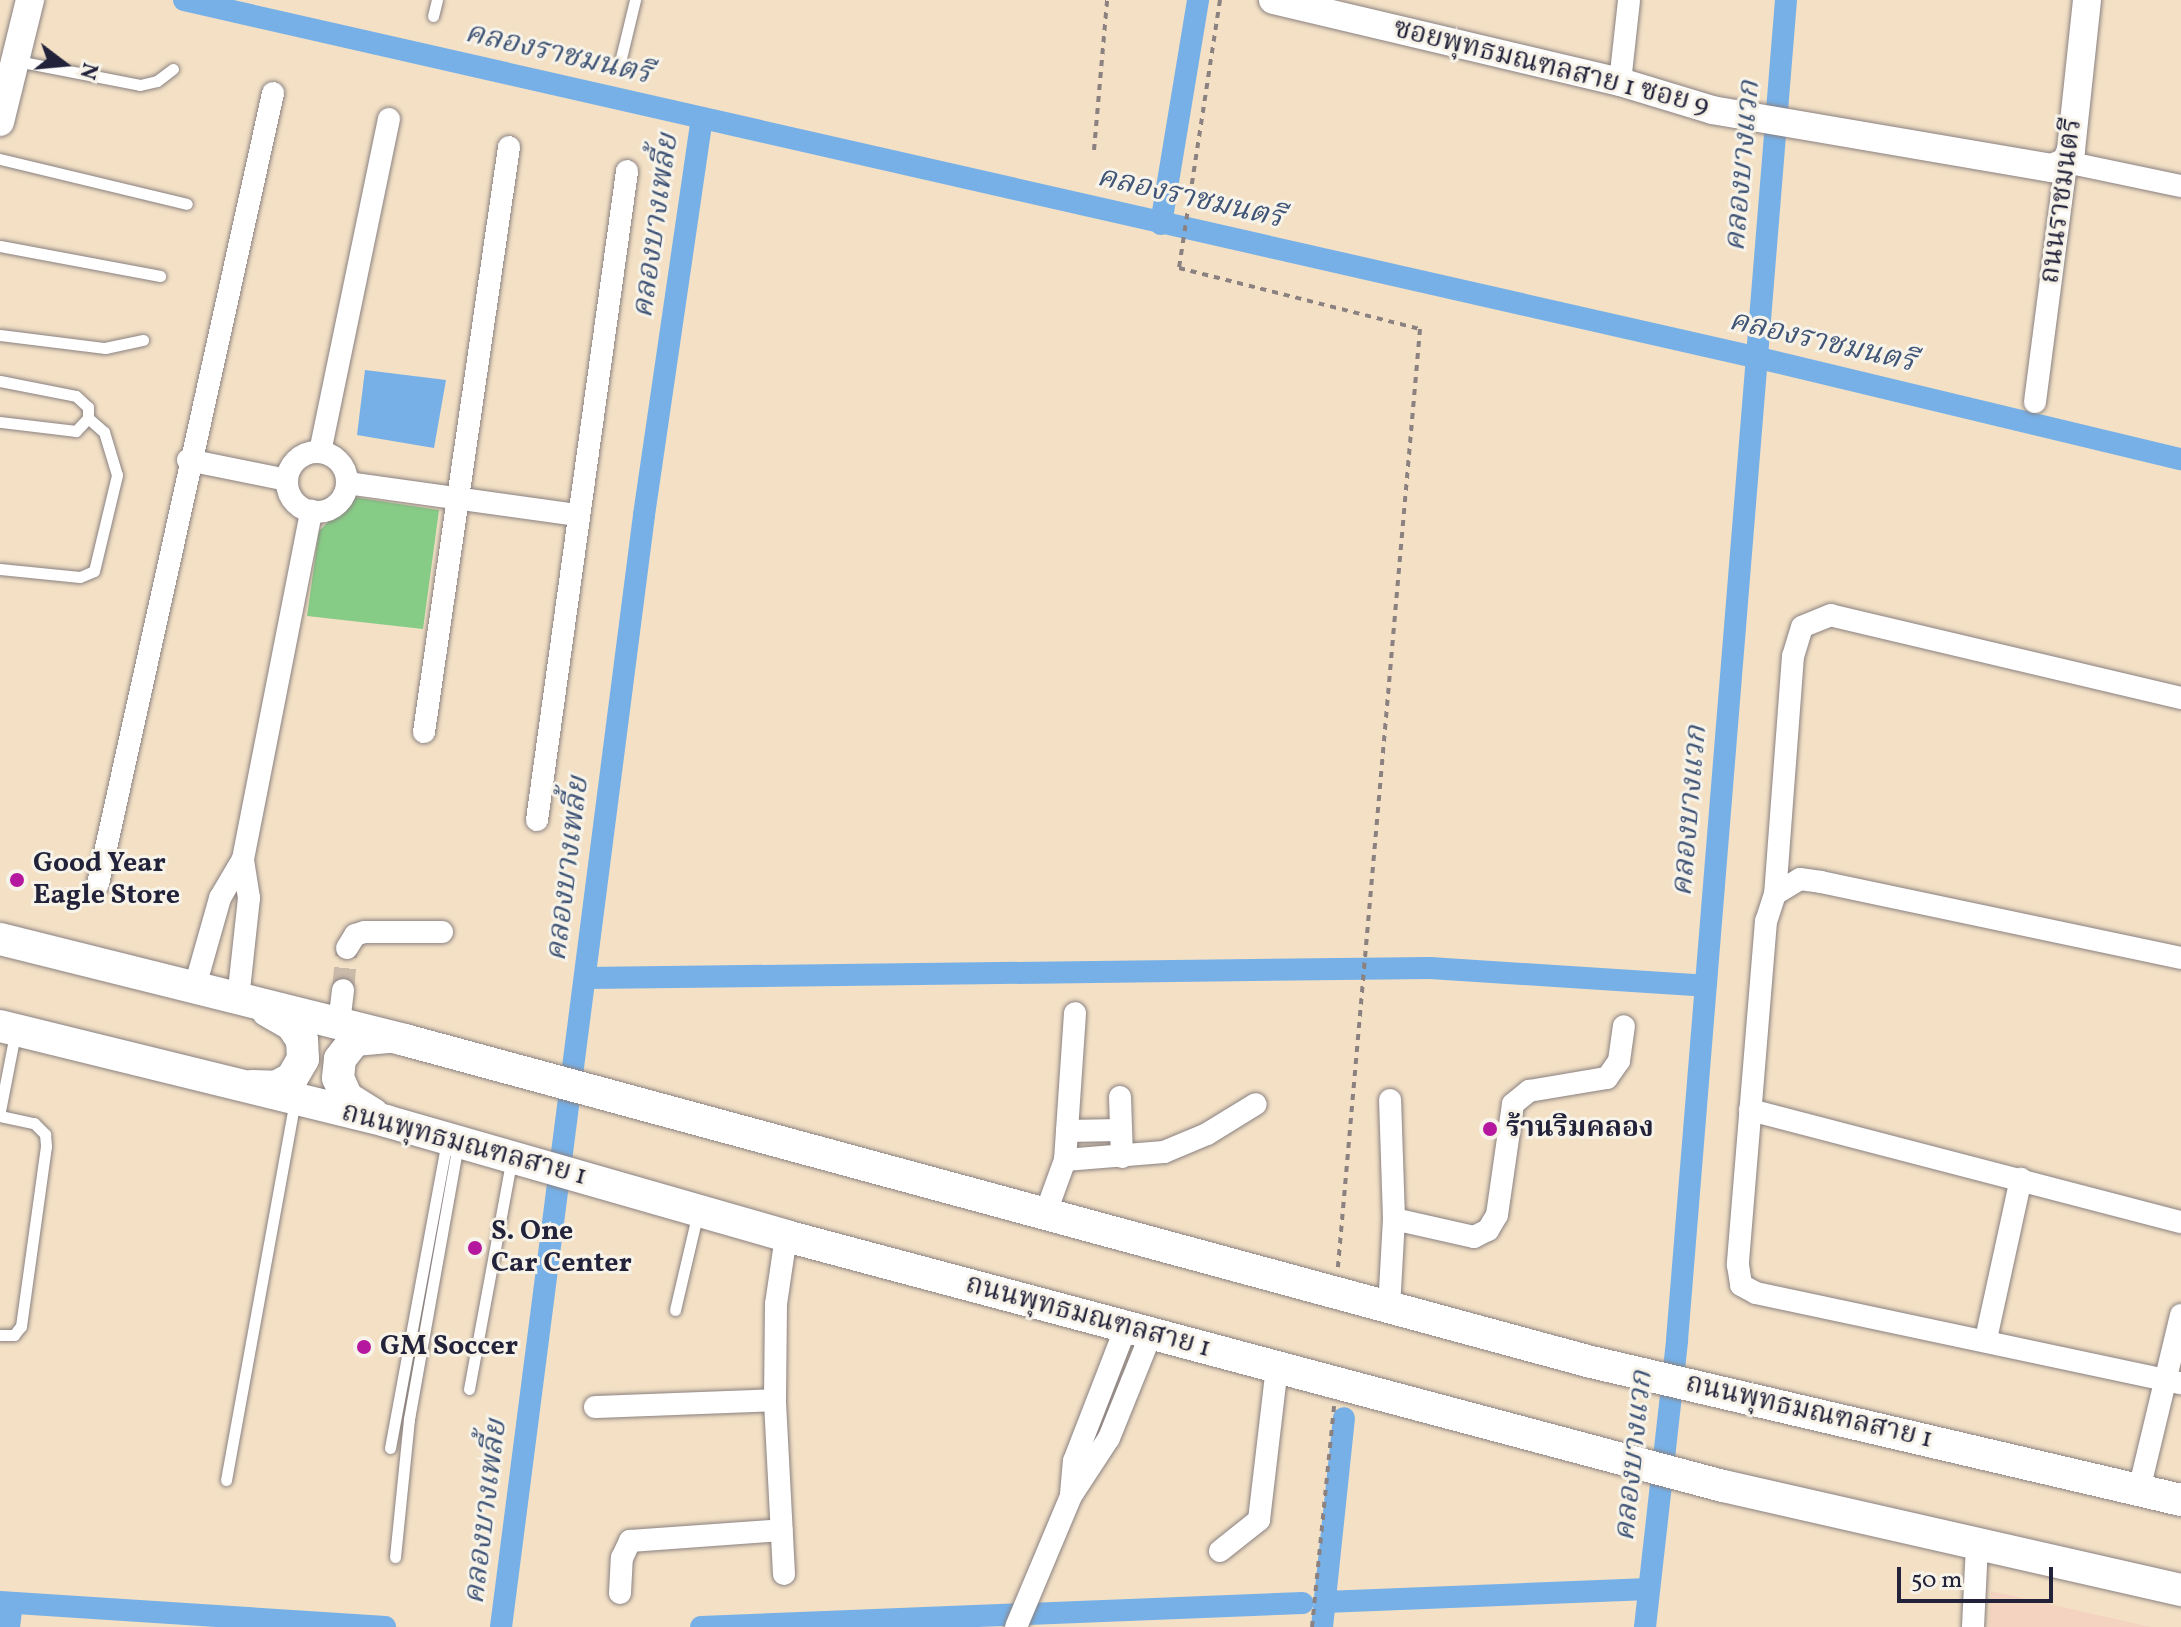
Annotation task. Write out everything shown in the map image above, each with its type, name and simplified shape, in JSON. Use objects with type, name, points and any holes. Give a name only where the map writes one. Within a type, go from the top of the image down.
[{"type":"main road","name":"ถนนพุทธมณฑลสาย 1","points":[[0,939],[194,990],[405,1040],[1587,1361],[1735,1397],[1878,1426],[2181,1500]]},
{"type":"main road","points":[[230,1083],[276,1087],[292,1078],[303,1059],[302,1040],[292,1025],[246,1001]]},
{"type":"main road","name":"ถนนพุทธมณฑลสาย 1","points":[[8,1028],[386,1121],[786,1236],[1582,1450],[1723,1486],[2181,1590]]},
{"type":"main road","points":[[386,1121],[347,1098],[338,1078],[340,1059],[355,1040],[367,1036],[405,1040]]},
{"type":"street","name":"ซอยพุทธมณฑลสาย 1 ซอย 9","points":[[1273,0],[1620,82],[1712,110],[1818,125],[2052,168],[2066,162]]},
{"type":"street","points":[[1620,82],[1629,0]]},
{"type":"street","name":"ถนนราชมนตรี","points":[[2035,402],[2087,0]]},
{"type":"street","points":[[0,122],[27,11]]},
{"type":"street","points":[[98,884],[188,460],[273,93]]},
{"type":"street","points":[[320,452],[389,119]]},
{"type":"street","points":[[424,732],[509,147]]},
{"type":"street","points":[[2066,162],[2181,186]]},
{"type":"street","points":[[537,820],[627,171]]},
{"type":"street","points":[[320,452],[339,462],[347,483],[339,502],[311,511],[293,500],[287,480],[297,459],[320,452]]},
{"type":"street","points":[[188,460],[287,480]]},
{"type":"street","points":[[347,483],[578,515]]},
{"type":"street","points":[[194,990],[220,898],[243,859],[311,511]]},
{"type":"street","points":[[2174,1381],[1756,1293],[1741,1285],[1750,1110],[1766,921],[1775,894],[1793,656],[1802,627],[1819,616],[1831,615],[2181,698]]},
{"type":"street","points":[[243,859],[249,898],[246,1001]]},
{"type":"street","points":[[1775,894],[1800,879],[1821,882],[2181,958]]},
{"type":"street","points":[[347,948],[355,935],[365,932],[442,932]]},
{"type":"street","points":[[339,1023],[343,990]]},
{"type":"street","points":[[1045,1215],[1065,1160],[1075,1013]]},
{"type":"street","points":[[1394,1219],[1474,1237],[1488,1230],[1497,1215],[1513,1104],[1529,1091],[1607,1078],[1619,1061],[1624,1026]]},
{"type":"street","points":[[1120,1097],[1122,1157]]},
{"type":"street","points":[[1389,1308],[1394,1219],[1390,1100]]},
{"type":"street","points":[[1065,1160],[1122,1157],[1185,1145],[1256,1104]]},
{"type":"street","points":[[1750,1110],[2181,1222]]},
{"type":"street","points":[[1067,1131],[1120,1130]]},
{"type":"street","points":[[1986,1339],[2021,1179]]},
{"type":"street","points":[[784,1574],[775,1400],[776,1304],[786,1236]]},
{"type":"street","points":[[2139,1490],[2174,1381],[2181,1315]]},
{"type":"street","points":[[1016,1627],[1071,1496],[1109,1438],[1138,1330]]},
{"type":"street","points":[[1220,1551],[1259,1520],[1277,1367]]},
{"type":"street","points":[[595,1407],[775,1400]]},
{"type":"street","points":[[620,1593],[622,1558],[630,1541],[782,1530]]},
{"type":"street","points":[[1973,1627],[1977,1544]]},
{"type":"lane","points":[[433,16],[437,0]]},
{"type":"lane","points":[[620,62],[635,0]]},
{"type":"lane","points":[[15,61],[140,85],[157,81],[173,69]]},
{"type":"lane","points":[[0,159],[187,204]]},
{"type":"lane","points":[[0,246],[160,276]]},
{"type":"lane","points":[[0,335],[105,348],[143,340]]},
{"type":"lane","points":[[0,381],[76,396],[88,407],[88,418],[76,431],[0,422]]},
{"type":"lane","points":[[0,569],[80,577],[94,571],[117,475],[104,432],[88,418]]},
{"type":"lane","points":[[0,1335],[14,1335],[21,1326],[46,1146],[45,1134],[34,1123],[0,1113],[8,1028]]},
{"type":"lane","points":[[226,1480],[295,1100]]},
{"type":"lane","points":[[390,1448],[453,1141]]},
{"type":"lane","points":[[395,1557],[409,1419],[453,1141]]},
{"type":"lane","points":[[469,1389],[527,1160]]},
{"type":"lane","points":[[675,1310],[698,1211]]},
{"type":"path","points":[[1094,150],[1107,0]]},
{"type":"path","points":[[1220,0],[1179,268],[1420,329],[1336,1294]]},
{"type":"path","points":[[1312,1627],[1336,1383]]},
{"type":"shaded area","points":[[1991,1591],[2151,1627],[1989,1627]]},
{"type":"green space","points":[[353,497],[439,510],[423,629],[307,616],[319,531]]},
{"type":"water","points":[[365,370],[446,380],[434,448],[357,435]]},
{"type":"waterway","name":"คลองราชมนตรี","points":[[184,0],[1759,358],[2181,459]]},
{"type":"waterway","points":[[1161,224],[1198,0]]},
{"type":"waterway","name":"คลองบางแวก","points":[[1645,1627],[1677,1340],[1786,0]]},
{"type":"waterway","name":"คลองบางเพลี้ย","points":[[501,1627],[644,515],[702,119]]},
{"type":"waterway","points":[[585,978],[1430,968],[1705,986]]},
{"type":"waterway","points":[[1322,1627],[1344,1418]]},
{"type":"waterway","points":[[1325,1602],[1649,1589]]},
{"type":"waterway","points":[[0,1602],[385,1627]]},
{"type":"waterway","points":[[9,1627],[12,1603]]},
{"type":"waterway","points":[[701,1627],[1303,1603]]},
{"type":"tunnel","points":[[343,990],[347,948]]},
{"type":"place","name":"Good Year Eagle Store","points":[[17,880]]},
{"type":"place","name":"ร้านริมคลอง","points":[[1490,1129]]},
{"type":"place","name":"S. One Car Center","points":[[475,1248]]},
{"type":"place","name":"GM Soccer","points":[[364,1347]]}]
